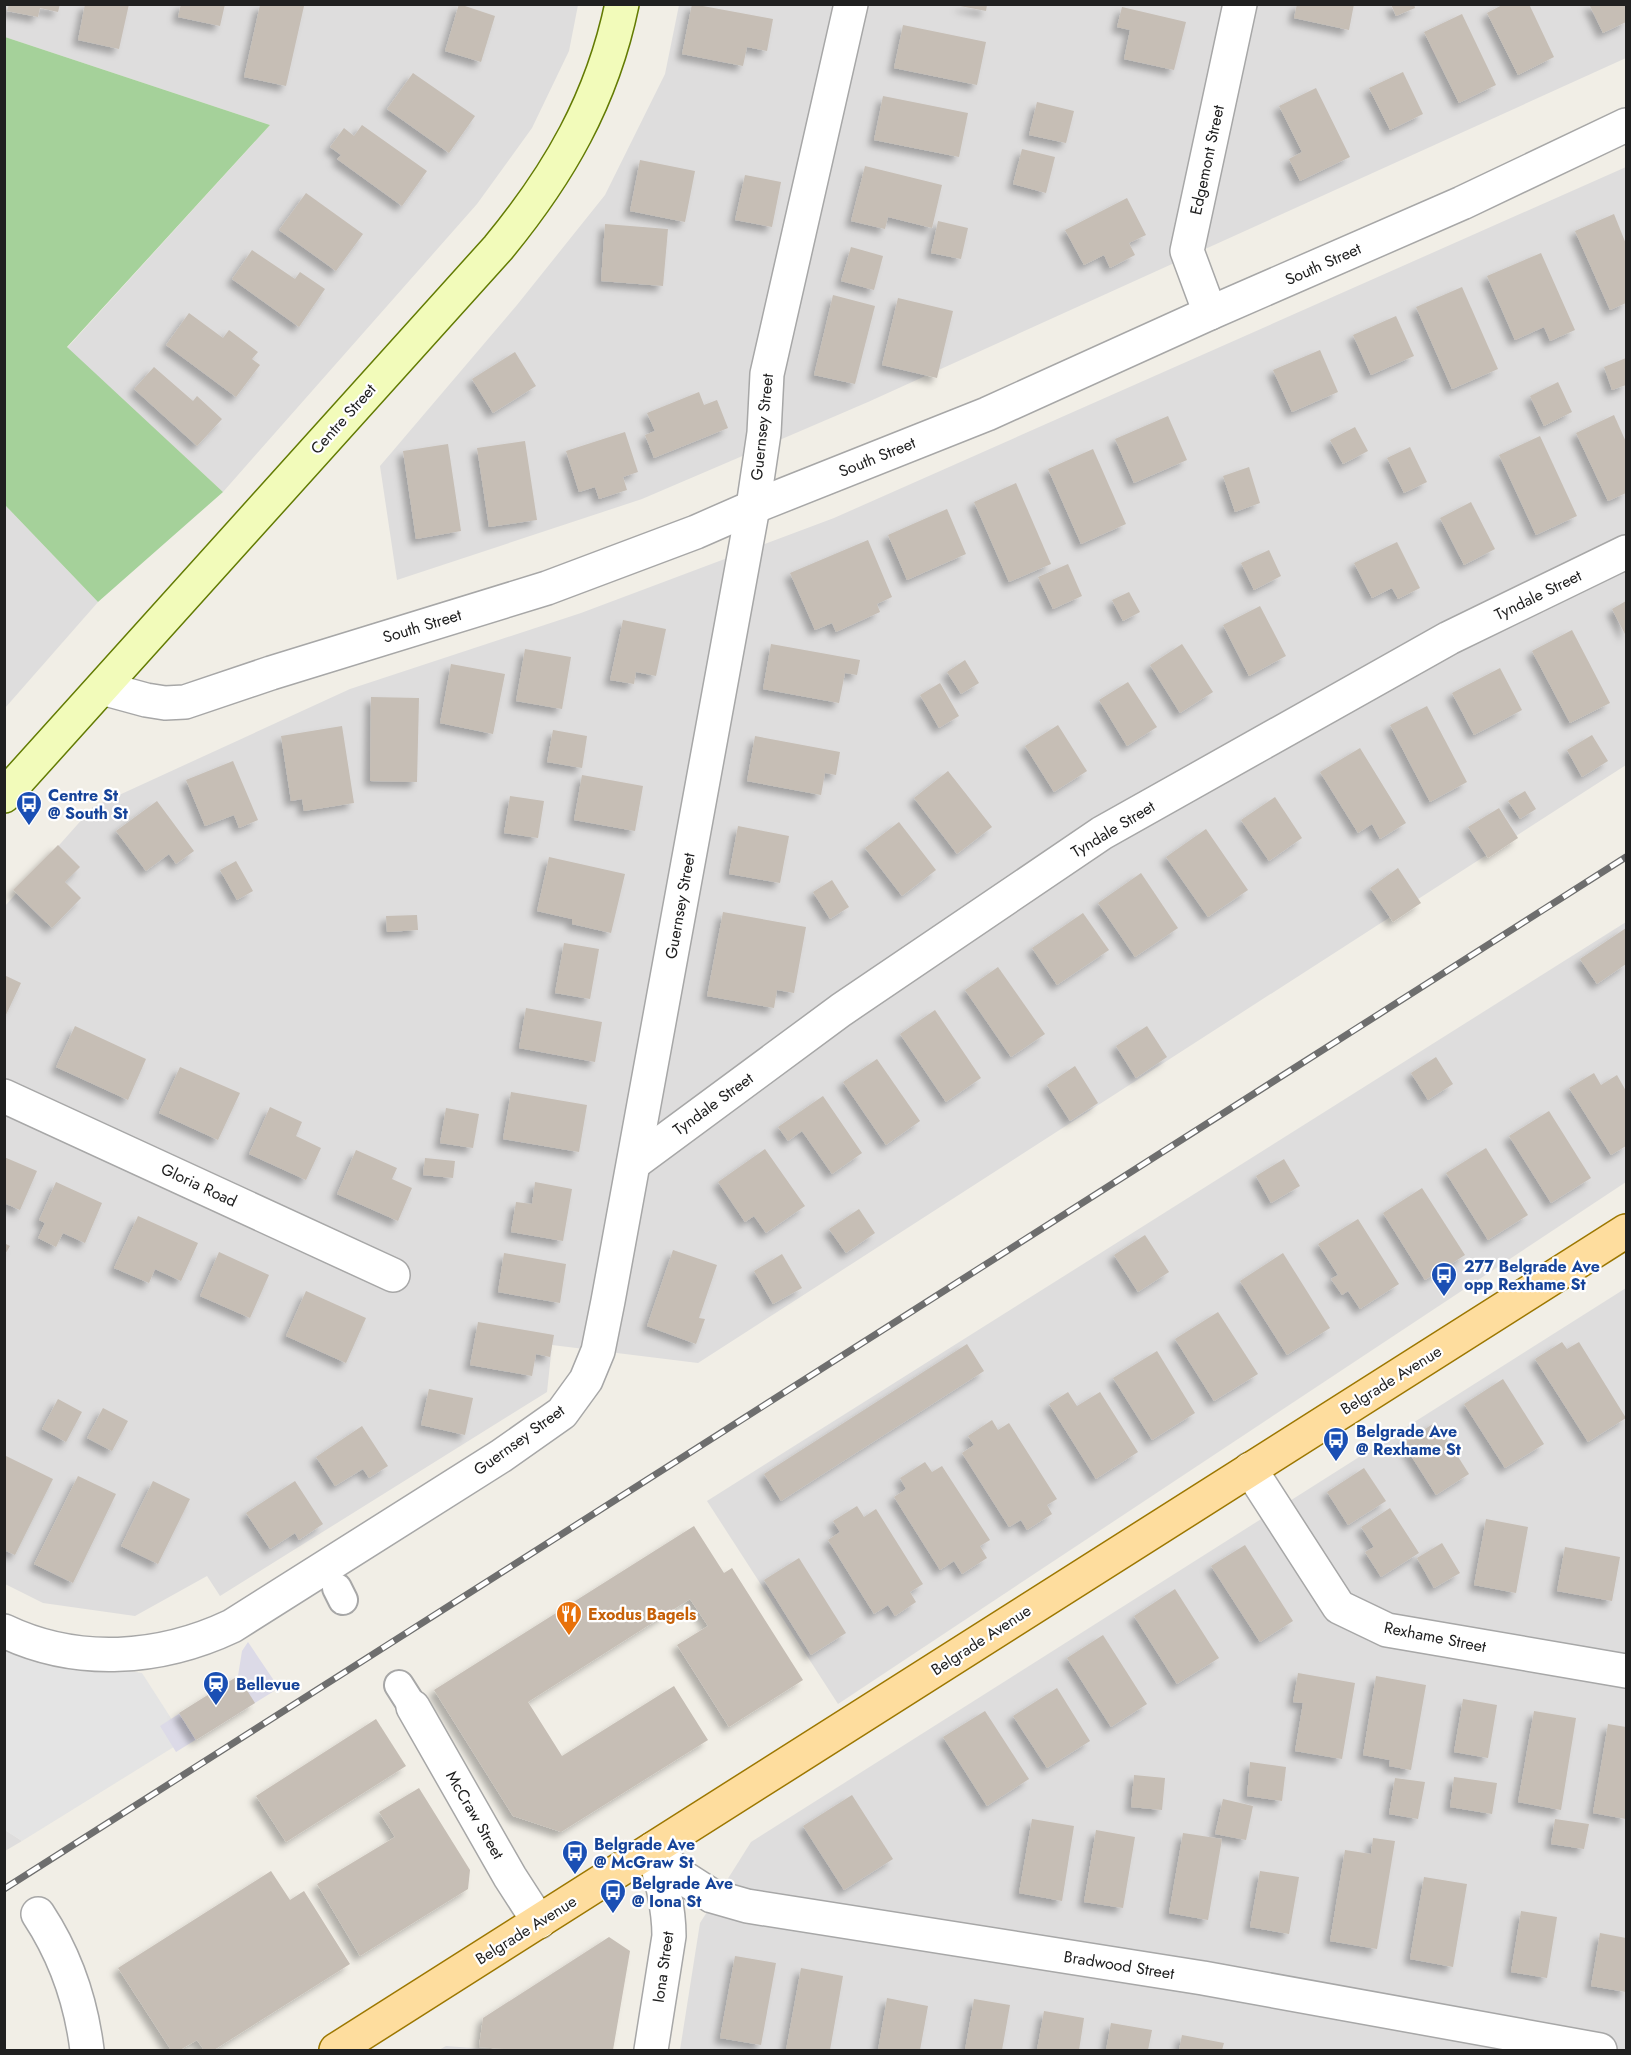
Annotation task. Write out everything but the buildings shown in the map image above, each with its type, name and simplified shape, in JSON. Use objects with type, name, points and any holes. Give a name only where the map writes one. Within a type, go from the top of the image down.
[{"type":"main road","name":"Centre Street","points":[[4,796],[498,248],[526,214],[548,184],[584,119],[609,56],[622,4]]},
{"type":"main road","name":"Belgrade Avenue","points":[[336,2050],[1626,1231]]},
{"type":"street","name":"Guernsey Street","points":[[4,1631],[47,1645],[119,1656],[166,1650],[212,1636],[232,1626],[501,1456],[562,1413],[586,1380],[598,1351],[753,507],[764,433],[767,374],[851,4]]},
{"type":"street","name":"Edgemont Street","points":[[1210,313],[1187,251],[1240,4]]},
{"type":"street","name":"South Street","points":[[102,688],[146,700],[165,703],[185,702],[282,669],[547,588],[696,532],[987,414],[1462,203],[1626,125]]},
{"type":"street","name":"Tyndale Street","points":[[634,1162],[842,1010],[1102,833],[1449,638],[1626,552]]},
{"type":"street","name":"Gloria Road","points":[[4,1096],[393,1275]]},
{"type":"street","name":"Rexhame Street","points":[[1250,1469],[1339,1607],[1387,1630],[1626,1671]]},
{"type":"street","name":"McCraw Street","points":[[406,1696],[510,1877],[539,1922]]},
{"type":"street","name":"Iona Street","points":[[651,2050],[669,1936],[669,1918],[653,1849]]},
{"type":"street","name":"Bradwood Street","points":[[653,1849],[684,1878],[712,1896],[747,1906],[1203,1978],[1599,2050]]},
{"type":"street","points":[[39,1914],[64,1959],[87,2050]]},
{"type":"shaded area","points":[[5,5],[578,5],[569,51],[532,128],[477,204],[223,492],[67,348],[270,125],[5,37]]},
{"type":"shaded area","points":[[679,5],[1626,5],[1626,58],[868,402],[642,499],[397,580],[380,466],[517,305],[605,195],[665,74]]},
{"type":"shaded area","points":[[1626,167],[1626,765],[698,1363],[552,1345],[547,1392],[220,1596],[207,1576],[135,1616],[43,1603],[5,1584],[5,906],[93,807],[350,689],[581,613],[834,518]]},
{"type":"shaded area","points":[[5,505],[98,602],[5,708]]},
{"type":"shaded area","points":[[1626,922],[1626,1182],[838,1704],[707,1501]]},
{"type":"shaded area","points":[[1626,1288],[1626,2050],[680,2050],[700,1923],[751,1842]]},
{"type":"shaded area","points":[[248,1642],[279,1688],[176,1752],[160,1726],[238,1676],[242,1651]]},
{"type":"shaded area","points":[[4,1651],[142,1673],[185,1740],[22,1841],[5,1830]]},
{"type":"shaded area","points":[[5,1830],[22,1841],[5,1851]]},
{"type":"shaded area","points":[[446,2046],[500,2050],[439,2050]]},
{"type":"green space","points":[[5,37],[270,125],[67,347],[223,492],[98,602],[5,505]]},
{"type":"railway","points":[[4,1889],[1626,857]]},
{"type":"place","name":"Centre St @ South St","points":[[29,827]]},
{"type":"place","name":"277 Belgrade Ave opp Rexhame St","points":[[1444,1298]]},
{"type":"place","name":"Belgrade Ave @ Rexhame St","points":[[1336,1463]]},
{"type":"place","name":"Exodus Bagels","points":[[569,1637]]},
{"type":"place","name":"Bellevue","points":[[216,1707]]},
{"type":"place","name":"Belgrade Ave @ McGraw St","points":[[575,1876]]},
{"type":"place","name":"Belgrade Ave @ Iona St","points":[[613,1915]]}]
